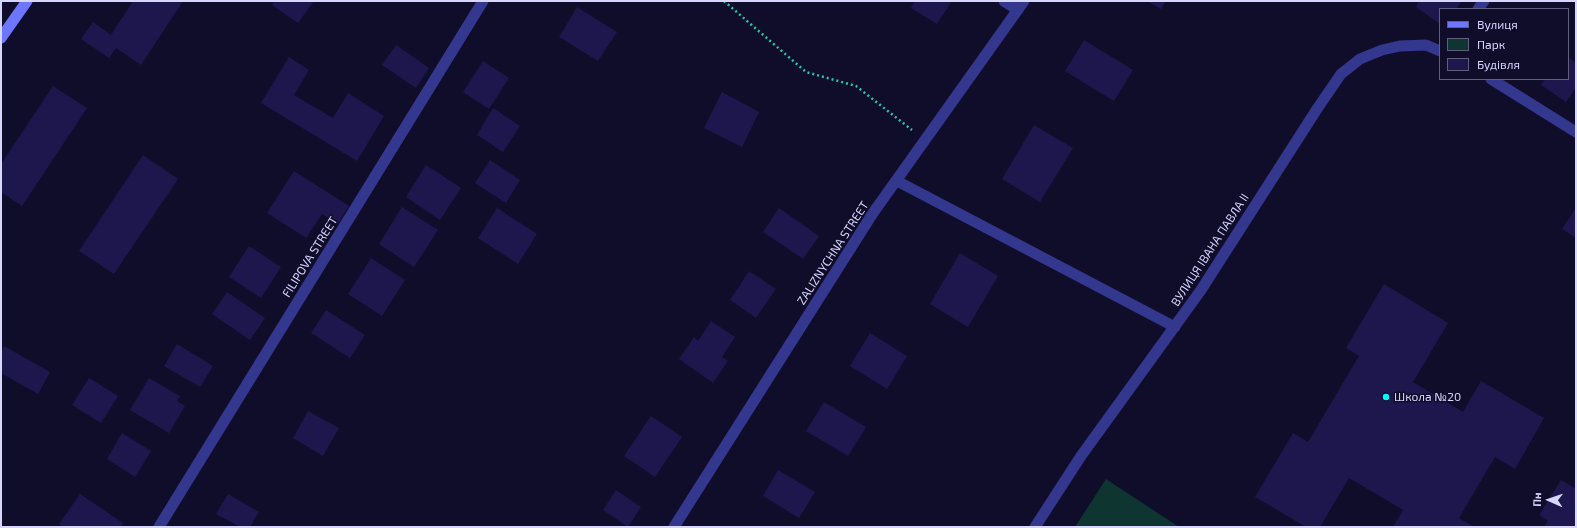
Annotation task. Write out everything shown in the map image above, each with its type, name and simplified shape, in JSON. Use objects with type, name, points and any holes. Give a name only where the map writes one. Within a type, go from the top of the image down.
[{"type":"main road","points":[[1,38],[27,1]]},
{"type":"street","name":"FILIPOVA STREET","points":[[159,527],[483,1]]},
{"type":"street","points":[[1004,1],[1021,6]]},
{"type":"street","name":"ZALIZNYCHNA STREET","points":[[674,527],[873,214],[1021,6]]},
{"type":"street","name":"ВУЛИЦЯ ІВАНА ПАВЛА II","points":[[1035,527],[1081,456],[1201,290],[1341,74],[1360,59],[1382,50],[1400,46],[1426,45],[1439,51]]},
{"type":"street","points":[[1493,80],[1576,132]]},
{"type":"street","points":[[896,181],[1175,327]]},
{"type":"path","points":[[724,1],[806,72],[856,86],[925,141]]},
{"type":"green space","points":[[1106,479],[1179,527],[1075,527]]},
{"type":"building","points":[[133,1],[183,1],[141,65],[116,48],[109,58],[81,39],[93,22],[111,35]]},
{"type":"building","points":[[275,1],[314,1],[298,23],[272,5]]},
{"type":"building","points":[[915,1],[952,1],[937,24],[911,8]]},
{"type":"building","points":[[1147,1],[1166,1],[1161,9]]},
{"type":"building","points":[[1419,1],[1462,1],[1457,8],[1439,8],[1439,23],[1416,7]]},
{"type":"building","points":[[577,7],[617,32],[598,61],[559,37]]},
{"type":"building","points":[[1084,40],[1133,70],[1114,101],[1065,71]]},
{"type":"building","points":[[396,45],[429,68],[416,88],[382,65]]},
{"type":"building","points":[[289,57],[309,70],[294,95],[333,118],[348,93],[384,116],[357,161],[261,103]]},
{"type":"building","points":[[1569,58],[1576,63],[1576,87],[1566,102],[1541,85],[1544,80],[1569,80]]},
{"type":"building","points":[[483,61],[509,78],[489,109],[463,92]]},
{"type":"building","points":[[53,86],[87,108],[22,206],[1,192],[1,164]]},
{"type":"building","points":[[722,92],[759,112],[742,147],[704,128]]},
{"type":"building","points":[[493,108],[520,126],[503,152],[477,135]]},
{"type":"building","points":[[1034,125],[1073,148],[1040,202],[1002,179]]},
{"type":"building","points":[[143,155],[178,179],[114,274],[79,251]]},
{"type":"building","points":[[490,160],[520,180],[506,203],[475,183]]},
{"type":"building","points":[[426,165],[461,188],[440,220],[406,197]]},
{"type":"building","points":[[294,171],[349,206],[338,224],[322,214],[306,238],[267,213]]},
{"type":"building","points":[[402,207],[438,230],[414,267],[379,244]]},
{"type":"building","points":[[497,208],[537,234],[518,264],[478,238]]},
{"type":"building","points":[[779,208],[819,236],[803,259],[763,232]]},
{"type":"building","points":[[1576,208],[1576,238],[1562,229]]},
{"type":"building","points":[[249,246],[281,267],[261,298],[229,277]]},
{"type":"building","points":[[960,253],[998,276],[968,327],[930,304]]},
{"type":"building","points":[[371,258],[405,280],[382,316],[348,294]]},
{"type":"building","points":[[749,271],[776,289],[756,318],[730,300]]},
{"type":"building","name":"Школа №20","points":[[1384,284],[1448,323],[1413,382],[1463,412],[1481,381],[1544,418],[1515,469],[1495,457],[1459,518],[1474,527],[1393,527],[1403,510],[1349,478],[1320,527],[1306,527],[1255,497],[1293,433],[1308,442],[1359,356],[1346,348]]},
{"type":"building","points":[[227,292],[265,318],[250,340],[212,314]]},
{"type":"building","points":[[326,310],[365,335],[350,358],[311,333]]},
{"type":"building","points":[[711,321],[735,337],[722,357],[728,361],[713,383],[679,359],[694,337],[698,341]]},
{"type":"building","points":[[870,333],[907,356],[887,389],[850,366]]},
{"type":"building","points":[[177,344],[213,366],[200,387],[164,366]]},
{"type":"building","points":[[4,346],[50,372],[38,394],[1,373],[1,351]]},
{"type":"building","points":[[89,378],[118,396],[101,423],[72,405]]},
{"type":"building","points":[[149,378],[180,396],[177,401],[185,406],[169,433],[130,410]]},
{"type":"building","points":[[824,402],[866,427],[848,456],[806,431]]},
{"type":"building","points":[[308,411],[339,428],[323,456],[293,438]]},
{"type":"building","points":[[651,416],[682,437],[655,477],[624,456]]},
{"type":"building","points":[[122,433],[151,451],[135,477],[107,459]]},
{"type":"building","points":[[778,470],[815,492],[799,518],[763,496]]},
{"type":"building","points":[[1561,480],[1576,489],[1576,527],[1544,527],[1548,521],[1539,515]]},
{"type":"building","points":[[616,490],[641,507],[628,527],[603,510]]},
{"type":"building","points":[[80,494],[123,523],[121,527],[63,527],[59,524]]},
{"type":"building","points":[[228,494],[259,512],[250,527],[240,527],[216,514]]},
{"type":"place","name":"Школа №20","points":[[1386,397]]}]
